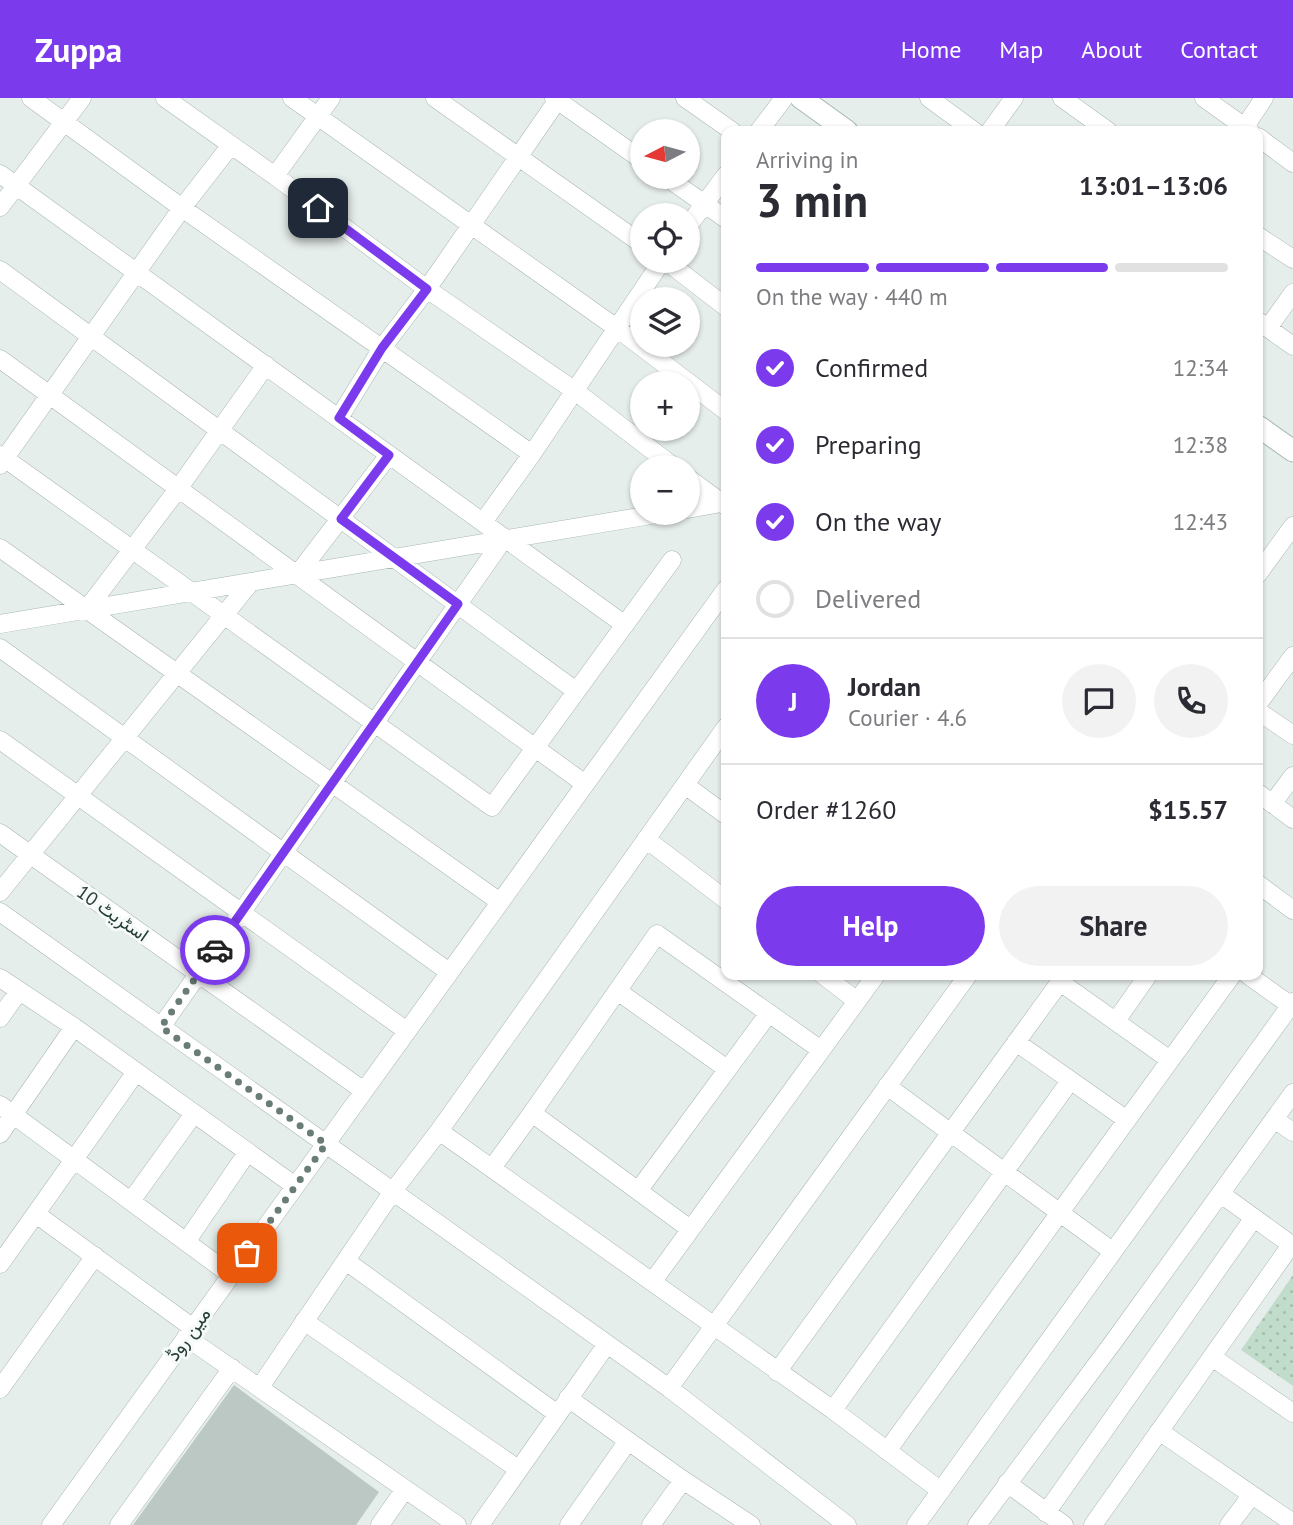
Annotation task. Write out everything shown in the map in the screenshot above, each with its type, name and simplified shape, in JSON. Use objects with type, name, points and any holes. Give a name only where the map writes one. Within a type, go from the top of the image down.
[{"type":"main road","points":[[802,98],[840,126]]},
{"type":"main road","points":[[1263,430],[1293,451]]},
{"type":"street","points":[[31,98],[182,208],[532,454]]},
{"type":"street","points":[[0,207],[82,98]]},
{"type":"street","points":[[165,98],[427,289],[575,391],[658,455]]},
{"type":"street","points":[[292,98],[618,329],[721,407]]},
{"type":"street","points":[[275,176],[331,98]]},
{"type":"street","points":[[435,98],[630,236]]},
{"type":"street","points":[[685,98],[725,126]]},
{"type":"street","points":[[763,126],[784,98]]},
{"type":"street","points":[[929,98],[967,126]]},
{"type":"street","points":[[994,126],[1014,98]]},
{"type":"street","points":[[1062,98],[1101,126]]},
{"type":"street","points":[[1204,98],[1241,126]]},
{"type":"street","points":[[1252,126],[1264,98]]},
{"type":"street","points":[[339,418],[382,348],[427,289],[557,99],[630,151]]},
{"type":"street","points":[[1263,142],[1293,163]]},
{"type":"street","points":[[231,145],[182,208],[2,460],[131,548],[492,807],[672,560]]},
{"type":"street","points":[[0,174],[625,625]]},
{"type":"street","points":[[700,210],[721,182]]},
{"type":"street","points":[[683,189],[721,215]]},
{"type":"street","points":[[1263,239],[1293,259]]},
{"type":"street","points":[[0,270],[576,691]]},
{"type":"street","points":[[483,522],[656,273]]},
{"type":"street","points":[[680,273],[721,303]]},
{"type":"street","points":[[1293,293],[1263,325],[1293,346]]},
{"type":"street","points":[[0,359],[585,784]]},
{"type":"street","points":[[87,610],[131,548],[178,489],[265,365]]},
{"type":"street","points":[[297,575],[389,455]]},
{"type":"street","points":[[700,486],[721,500]]},
{"type":"street","points":[[700,507],[721,503]]},
{"type":"street","points":[[0,624],[630,519]]},
{"type":"street","points":[[1263,567],[1293,526]]},
{"type":"street","points":[[161,1027],[505,540]]},
{"type":"street","points":[[0,548],[500,902]]},
{"type":"street","points":[[0,892],[250,583]]},
{"type":"street","name":"مین روڈ","points":[[51,1525],[721,596]]},
{"type":"street","points":[[0,648],[449,972]]},
{"type":"street","points":[[1263,697],[1293,656]]},
{"type":"street","points":[[1263,714],[1293,735]]},
{"type":"street","points":[[260,1387],[393,1191],[721,734]]},
{"type":"street","points":[[0,740],[407,1031]]},
{"type":"street","points":[[1293,776],[1265,798],[1293,819]]},
{"type":"street","points":[[685,785],[721,811]]},
{"type":"street","name":"اسٹریٹ 10","points":[[0,833],[364,1091]]},
{"type":"street","points":[[646,839],[721,897]]},
{"type":"street","points":[[1263,888],[1293,910]]},
{"type":"street","points":[[0,912],[669,1388],[847,1525]]},
{"type":"street","points":[[492,1168],[619,992],[657,934],[721,979]]},
{"type":"street","points":[[0,978],[74,1027],[295,1186]]},
{"type":"street","points":[[722,980],[821,1050]]},
{"type":"street","points":[[830,980],[857,1000]]},
{"type":"street","points":[[653,1281],[872,980]]},
{"type":"street","points":[[669,1388],[964,980]]},
{"type":"street","points":[[777,1372],[1062,980]]},
{"type":"street","points":[[1065,980],[1170,1060]]},
{"type":"street","points":[[1116,1021],[1145,980]]},
{"type":"street","points":[[887,1451],[1228,980]]},
{"type":"street","points":[[916,1525],[1292,1004],[1256,980]]},
{"type":"street","points":[[0,1018],[19,991]]},
{"type":"street","points":[[619,992],[727,1069]]},
{"type":"street","points":[[638,1191],[769,1013]]},
{"type":"street","points":[[0,1134],[7,1110],[74,1027]]},
{"type":"street","points":[[1016,1042],[1127,1120]]},
{"type":"street","points":[[0,1264],[136,1072]]},
{"type":"street","points":[[833,1410],[1070,1081]]},
{"type":"street","points":[[887,1086],[1112,1251]]},
{"type":"street","points":[[981,1523],[1007,1483],[1293,1093]]},
{"type":"street","points":[[7,1110],[231,1275]]},
{"type":"street","points":[[532,1113],[690,1229]]},
{"type":"street","points":[[131,1201],[194,1115]]},
{"type":"street","points":[[1274,1119],[1293,1132]]},
{"type":"street","points":[[439,1130],[833,1410],[941,1491]]},
{"type":"street","points":[[186,1242],[247,1153]]},
{"type":"street","points":[[1093,1525],[1292,1245],[1221,1194]]},
{"type":"street","points":[[36,1214],[95,1256],[232,1368],[457,1525]]},
{"type":"street","points":[[1046,1513],[1253,1219]]},
{"type":"street","points":[[0,1389],[95,1256]]},
{"type":"street","points":[[346,1261],[556,1413]]},
{"type":"street","points":[[304,1321],[518,1469]]},
{"type":"street","points":[[480,1525],[556,1413],[607,1344]]},
{"type":"street","points":[[1212,1357],[1293,1413]]},
{"type":"street","points":[[119,1525],[232,1368]]},
{"type":"street","points":[[568,1398],[742,1522]]},
{"type":"street","points":[[1159,1431],[1293,1524]]},
{"type":"street","points":[[569,1525],[628,1441]]},
{"type":"street","points":[[651,1525],[683,1480]]},
{"type":"street","points":[[1007,1483],[1064,1525]]},
{"type":"street","points":[[380,1525],[405,1489]]},
{"type":"street","points":[[1229,1525],[1252,1495]]},
{"type":"green space","points":[[1293,1275],[1293,1386],[1241,1350]]},
{"type":"building","points":[[234,1385],[379,1492],[356,1525],[133,1525]]},
{"type":"way so far","points":[[215,950],[161,1027],[326,1144],[247,1253]]},
{"type":"route","points":[[215,950],[458,604],[341,519],[389,455],[339,418],[382,348],[427,289],[318,208]]}]
